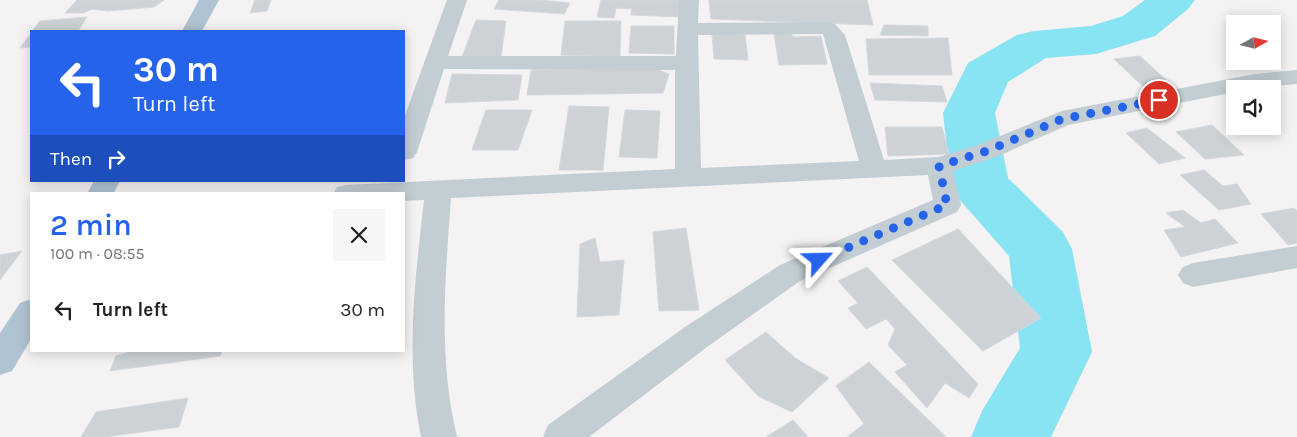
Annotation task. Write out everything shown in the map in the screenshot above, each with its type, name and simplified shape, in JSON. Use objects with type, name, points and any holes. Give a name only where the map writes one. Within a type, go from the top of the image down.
[{"type":"main road","points":[[193,30],[209,0]]},
{"type":"main road","points":[[0,361],[30,314]]},
{"type":"street","points":[[405,149],[457,0]]},
{"type":"street","points":[[688,178],[686,63],[689,0]]},
{"type":"street","points":[[688,29],[828,28],[835,35],[842,66],[874,169]]},
{"type":"street","points":[[435,62],[686,63]]},
{"type":"street","points":[[358,192],[392,186],[438,190],[939,166],[987,151],[1062,119],[1255,81],[1297,77]]},
{"type":"street","points":[[561,437],[696,337],[790,273],[947,205],[939,166]]},
{"type":"street","points":[[438,190],[428,304],[431,409],[439,437]]},
{"type":"street","points":[[1193,275],[1297,257]]},
{"type":"building","points":[[77,0],[164,0],[154,7],[108,11],[92,9],[83,13],[65,13]]},
{"type":"building","points":[[255,0],[271,0],[267,11],[250,13]]},
{"type":"building","points":[[499,0],[541,0],[570,3],[564,14],[494,9]]},
{"type":"building","points":[[601,0],[682,0],[680,17],[631,15],[632,9],[616,8],[614,18],[597,17]]},
{"type":"building","points":[[709,0],[867,0],[873,25],[711,19]]},
{"type":"building","points":[[87,17],[79,30],[33,30],[40,21]]},
{"type":"building","points":[[476,20],[506,21],[501,57],[462,57]]},
{"type":"building","points":[[565,21],[621,21],[620,57],[561,55]]},
{"type":"building","points":[[884,25],[928,26],[928,36],[880,35]]},
{"type":"building","points":[[631,26],[674,26],[674,54],[629,53]]},
{"type":"building","points":[[790,32],[793,37],[821,36],[827,64],[779,65],[774,33]]},
{"type":"building","points":[[30,34],[30,47],[20,48]]},
{"type":"building","points":[[712,34],[745,35],[748,60],[714,59]]},
{"type":"building","points":[[948,38],[952,75],[869,75],[866,39]]},
{"type":"building","points":[[1140,56],[1178,91],[1151,94],[1114,59]]},
{"type":"building","points":[[654,68],[669,74],[663,93],[527,95],[531,70]]},
{"type":"building","points":[[452,74],[522,75],[518,100],[445,103]]},
{"type":"building","points":[[870,83],[942,86],[947,102],[875,100]]},
{"type":"building","points":[[569,106],[609,107],[603,170],[559,170]]},
{"type":"building","points":[[486,110],[532,110],[518,150],[472,150]]},
{"type":"building","points":[[625,110],[660,111],[657,158],[619,157]]},
{"type":"building","points":[[1212,125],[1244,155],[1205,159],[1176,132]]},
{"type":"building","points":[[885,127],[942,127],[949,154],[888,156]]},
{"type":"building","points":[[1147,128],[1185,158],[1159,164],[1126,133]]},
{"type":"building","points":[[1204,170],[1223,186],[1237,184],[1251,204],[1219,210],[1180,175]]},
{"type":"building","points":[[1294,208],[1297,211],[1297,243],[1288,245],[1261,214]]},
{"type":"building","points":[[1183,210],[1201,223],[1215,219],[1238,243],[1181,257],[1164,230],[1185,227],[1166,213]]},
{"type":"building","points":[[686,228],[699,310],[659,311],[653,232]]},
{"type":"building","points":[[958,229],[1041,318],[983,351],[892,260]]},
{"type":"building","points":[[595,238],[600,262],[624,260],[619,315],[577,317],[580,244]]},
{"type":"building","points":[[22,251],[0,280],[0,255]]},
{"type":"building","points":[[867,267],[978,384],[969,398],[945,383],[927,408],[895,372],[907,365],[888,345],[895,329],[886,319],[866,329],[848,308],[858,303],[838,281]]},
{"type":"building","points":[[766,332],[795,358],[829,378],[792,412],[758,396],[725,360]]},
{"type":"building","points":[[130,352],[222,352],[220,356],[110,371],[116,356]]},
{"type":"building","points":[[869,362],[946,437],[847,437],[864,424],[836,386]]},
{"type":"building","points":[[188,398],[179,427],[105,437],[81,437],[96,412]]},
{"type":"building","points":[[793,420],[808,437],[766,437]]},
{"type":"waterway","points":[[1010,437],[1056,352],[1040,249],[980,185],[969,113],[986,74],[1034,45],[1096,40],[1139,26],[1173,0]]},
{"type":"route","points":[[819,260],[947,205],[939,166],[987,151],[1062,119],[1159,100]]}]
